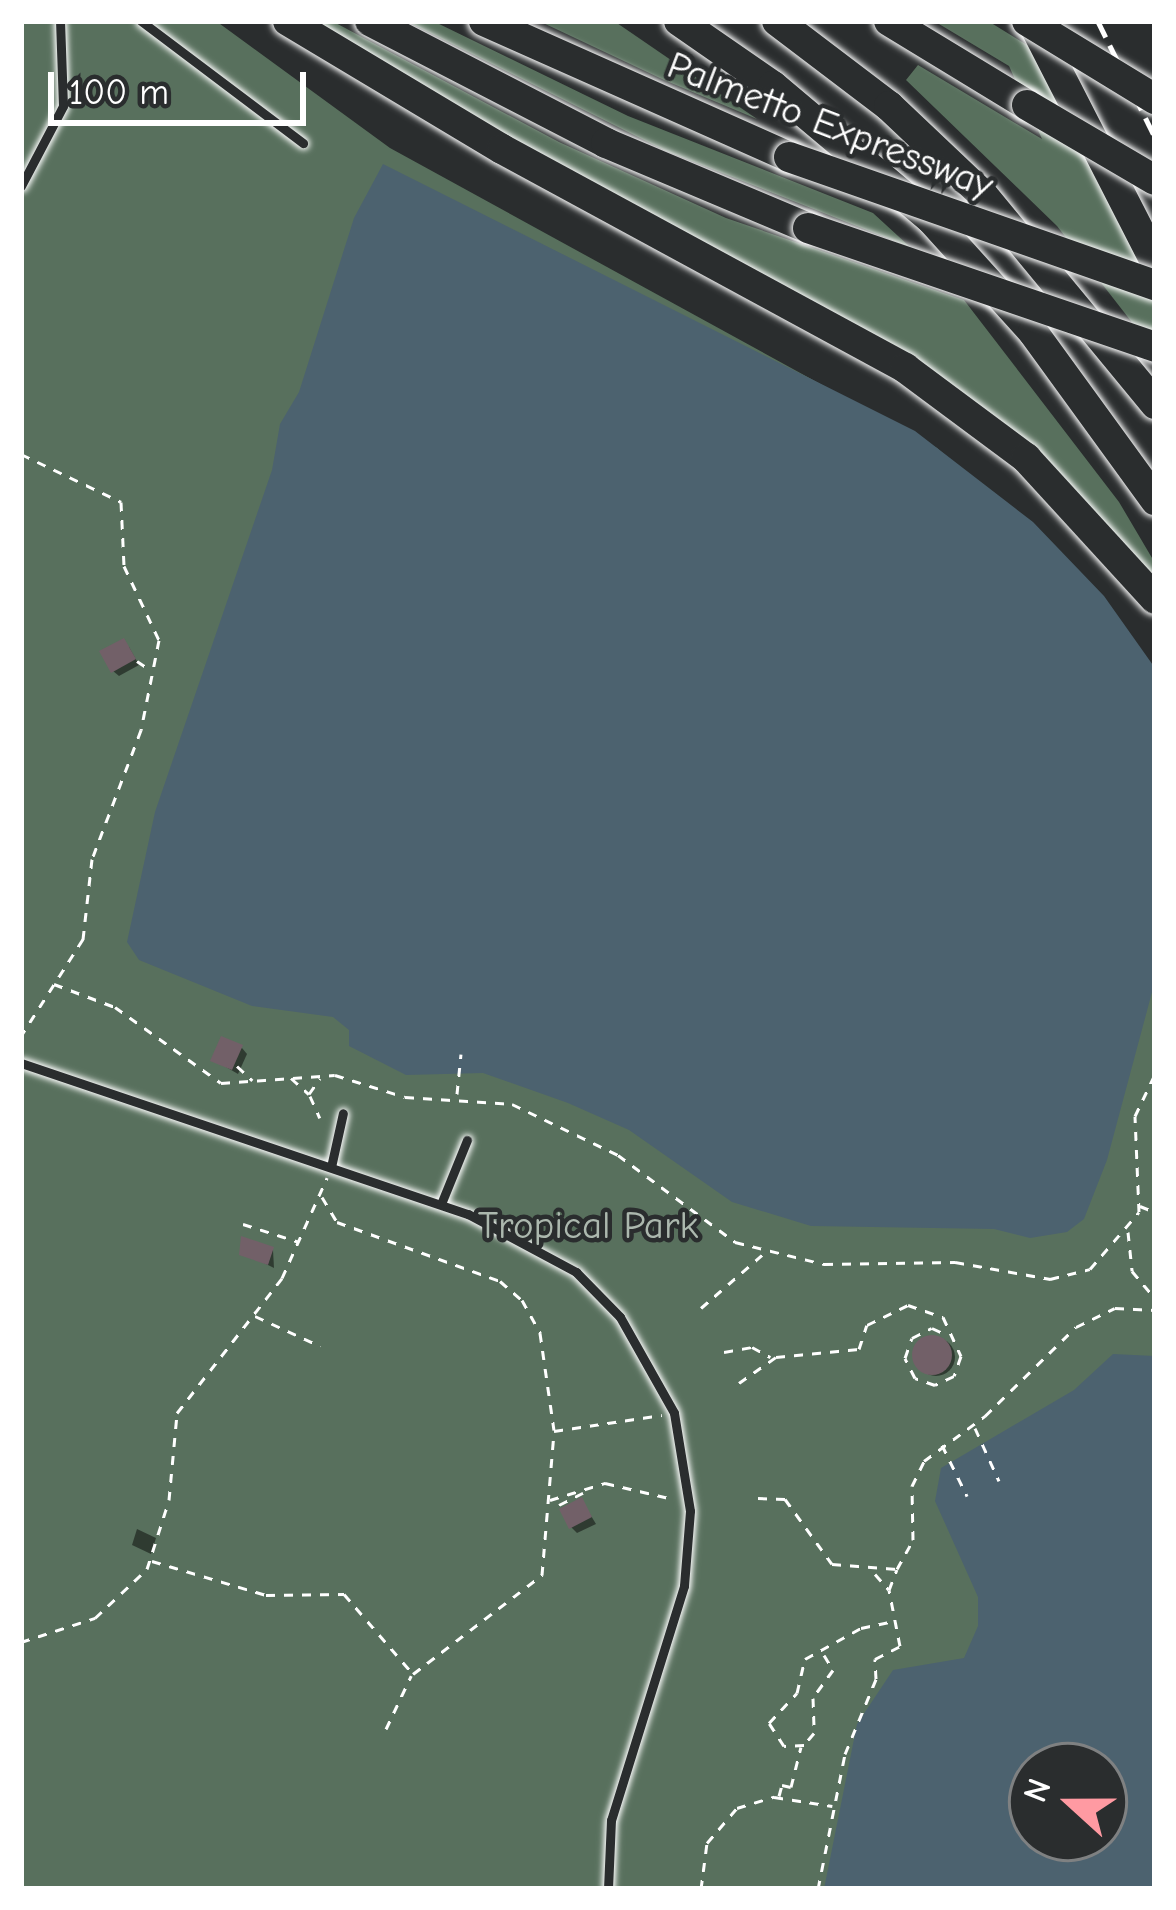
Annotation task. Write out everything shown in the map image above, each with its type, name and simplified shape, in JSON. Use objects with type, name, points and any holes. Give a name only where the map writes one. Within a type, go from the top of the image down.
[{"type":"highway","points":[[288,21],[502,149],[905,368],[1026,458],[1155,599]]},
{"type":"highway","points":[[370,21],[572,127],[808,228],[1155,347]]},
{"type":"highway","name":"Palmetto Expressway","points":[[484,21],[789,157],[1155,285]]},
{"type":"highway","points":[[679,21],[804,110],[945,234],[1033,332],[1155,500]]},
{"type":"highway","points":[[777,21],[889,106],[983,195],[1155,404]]},
{"type":"highway","points":[[889,21],[1155,180]]},
{"type":"highway","points":[[1030,21],[1155,99]]},
{"type":"highway","points":[[1030,21],[1155,261]]},
{"type":"lane","points":[[21,186],[63,106],[60,21]]},
{"type":"lane","points":[[141,21],[303,143]]},
{"type":"lane","points":[[21,157],[37,162]]},
{"type":"lane","points":[[21,1064],[441,1204],[536,1248],[594,1288],[646,1356],[681,1432],[690,1492],[687,1570],[615,1803],[608,1889]]},
{"type":"lane","points":[[331,1167],[343,1113]]},
{"type":"lane","points":[[441,1204],[467,1140]]},
{"type":"path","points":[[21,454],[121,502],[124,566],[159,633],[138,738],[92,859],[83,939],[21,1036]]},
{"type":"path","points":[[137,661],[149,669]]},
{"type":"path","points":[[54,984],[116,1007],[209,1078],[253,1082],[323,1075],[405,1096],[457,1095],[512,1104],[596,1143],[711,1228],[763,1253],[834,1265],[971,1264],[1057,1279],[1097,1265],[1128,1231],[1140,1206],[1135,1124],[1155,1074]]},
{"type":"path","points":[[21,1022],[27,1028]]},
{"type":"path","points":[[457,1095],[460,1054]]},
{"type":"path","points":[[237,1066],[253,1082]]},
{"type":"path","points":[[309,1094],[323,1075]]},
{"type":"path","points":[[290,1077],[309,1094],[320,1118]]},
{"type":"path","points":[[21,1642],[104,1613],[152,1561],[171,1491],[177,1413],[254,1315],[300,1242],[331,1167]]},
{"type":"path","points":[[320,1195],[337,1222],[500,1281],[522,1300],[540,1333],[554,1431],[550,1550],[538,1581],[413,1674],[396,1695],[386,1729]]},
{"type":"path","points":[[1140,1206],[1155,1212]]},
{"type":"path","points":[[243,1224],[300,1242]]},
{"type":"path","points":[[1128,1231],[1132,1271],[1155,1298]]},
{"type":"path","points":[[701,1308],[763,1253]]},
{"type":"path","points":[[739,1383],[772,1358],[859,1349],[867,1324],[908,1305],[943,1317],[945,1334],[961,1356],[953,1376],[935,1385],[915,1378],[905,1358],[911,1338],[932,1328],[945,1334]]},
{"type":"path","points":[[818,1889],[853,1726],[876,1679],[875,1659],[900,1646],[890,1590],[913,1540],[914,1478],[942,1445],[974,1425],[1085,1322],[1123,1306],[1155,1310]]},
{"type":"path","points":[[254,1315],[320,1346]]},
{"type":"path","points":[[724,1352],[752,1347],[772,1358]]},
{"type":"path","points":[[554,1431],[664,1414]]},
{"type":"path","points":[[974,1425],[999,1480]]},
{"type":"path","points":[[942,1445],[967,1496]]},
{"type":"path","points":[[552,1499],[562,1492],[612,1484],[680,1500]]},
{"type":"path","points":[[562,1492],[567,1502]]},
{"type":"path","points":[[552,1499],[560,1506],[584,1493]]},
{"type":"path","points":[[758,1498],[785,1499],[832,1564],[874,1573],[897,1569]]},
{"type":"path","points":[[152,1561],[266,1595],[344,1594],[413,1674]]},
{"type":"path","points":[[874,1573],[890,1590]]},
{"type":"path","points":[[802,1746],[777,1743],[769,1723],[796,1693],[806,1660],[824,1655],[861,1628],[895,1621]]},
{"type":"path","points":[[778,1797],[782,1785],[791,1787],[802,1746],[814,1732],[814,1695],[832,1674],[824,1655]]},
{"type":"path","points":[[701,1889],[702,1856],[719,1822],[748,1802],[778,1797],[834,1807]]},
{"type":"green space","name":"Tropical Park","points":[[21,21],[216,21],[390,148],[937,448],[1104,597],[1155,687],[1155,1889],[21,1889]]},
{"type":"green space","points":[[317,21],[332,21],[559,142],[726,218],[964,300],[1119,502],[1155,563],[1155,586],[1039,458]]},
{"type":"green space","points":[[406,21],[433,21],[628,116],[873,213],[910,247],[666,151]]},
{"type":"green space","points":[[539,21],[614,21],[757,119],[664,80]]},
{"type":"green space","points":[[934,21],[988,21],[1040,53],[1155,284],[1155,352],[1057,226],[906,80],[918,65],[1042,139],[1009,66]]},
{"type":"water","points":[[383,164],[915,431],[1033,522],[1104,596],[1155,668],[1155,981],[1107,1160],[1084,1219],[1067,1232],[1030,1238],[994,1229],[811,1226],[732,1202],[629,1130],[568,1103],[483,1073],[406,1075],[349,1046],[349,1030],[333,1017],[252,1006],[139,960],[127,942],[155,812],[272,470],[280,424],[299,392],[354,218]]},
{"type":"water","points":[[1113,1354],[1155,1356],[1155,1889],[824,1889],[857,1724],[893,1670],[964,1658],[978,1626],[978,1597],[935,1501],[941,1468],[1074,1390]]},
{"type":"building","points":[[124,638],[136,659],[111,673],[99,651]]},
{"type":"building","points":[[221,1036],[243,1045],[232,1070],[210,1061]]},
{"type":"building","points":[[241,1236],[274,1247],[268,1265],[239,1255]]},
{"type":"building","points":[[932,1335],[946,1341],[952,1355],[946,1369],[932,1375],[918,1369],[912,1355],[918,1341]]},
{"type":"building","points":[[582,1497],[592,1517],[569,1529],[559,1509]]},
{"type":"railway","points":[[1098,21],[1155,137]]}]
